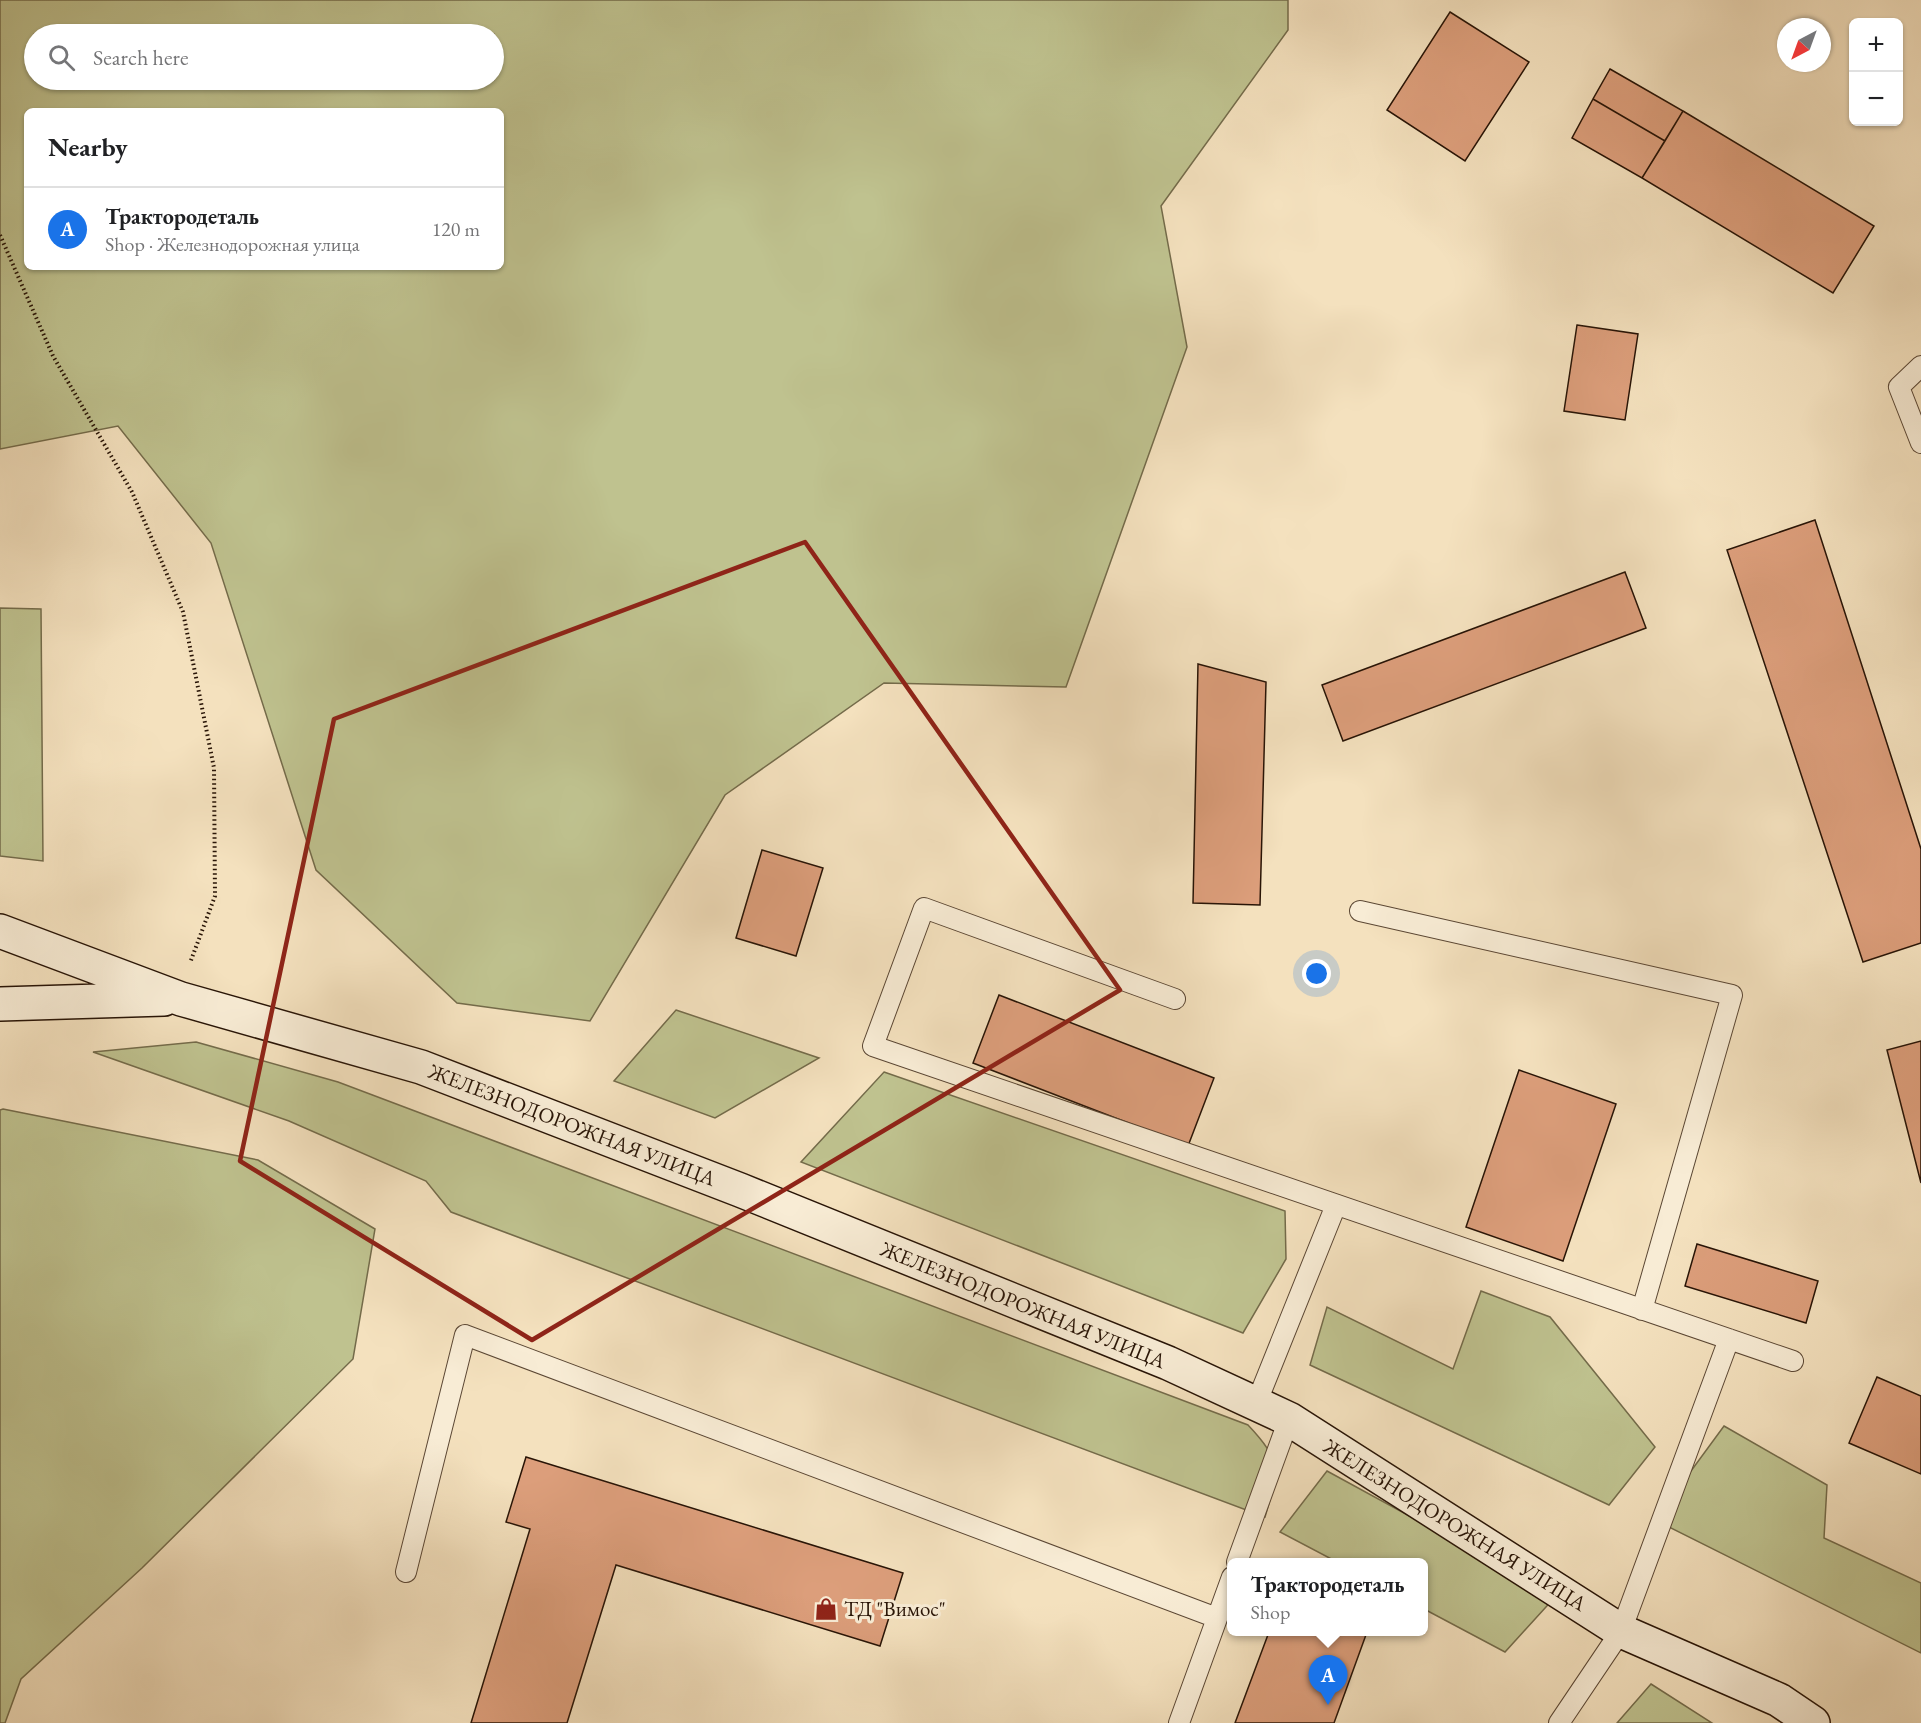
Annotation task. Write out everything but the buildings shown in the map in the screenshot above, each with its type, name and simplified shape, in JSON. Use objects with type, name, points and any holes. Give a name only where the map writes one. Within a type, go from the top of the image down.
[{"type":"street","points":[[0,931],[181,999]]},
{"type":"street","points":[[0,1004],[181,999]]},
{"type":"street","name":"ЖЕЛЕЗНОДОРОЖНАЯ УЛИЦА","points":[[181,999],[422,1066],[740,1190],[1102,1337],[1256,1404],[1289,1419],[1621,1631],[1779,1700],[1813,1723]]},
{"type":"lane","points":[[1921,366],[1899,387],[1921,443]]},
{"type":"lane","points":[[1175,999],[924,908],[873,1046],[1793,1361]]},
{"type":"lane","points":[[1360,911],[1732,995],[1642,1310]]},
{"type":"lane","points":[[1256,1404],[1336,1205]]},
{"type":"lane","points":[[406,1572],[465,1335],[1217,1618]]},
{"type":"lane","points":[[1559,1723],[1621,1631],[1729,1340]]},
{"type":"lane","points":[[1239,1558],[1289,1419]]},
{"type":"lane","points":[[1179,1723],[1227,1591]]},
{"type":"path","points":[[0,235],[53,356],[132,492],[183,612],[214,768],[215,896],[194,949],[181,999]]},
{"type":"highlighted area","points":[[805,542],[1120,990],[532,1340],[240,1161],[334,719]]},
{"type":"green space","points":[[0,0],[1288,0],[1288,30],[1161,206],[1187,347],[1066,687],[884,683],[725,795],[590,1021],[457,1003],[316,870],[211,543],[118,426],[0,449]]},
{"type":"green space","points":[[0,608],[41,609],[43,861],[0,856]]},
{"type":"green space","points":[[676,1010],[819,1058],[715,1118],[614,1081]]},
{"type":"green space","points":[[196,1042],[338,1082],[1248,1425],[1267,1448],[1274,1467],[1275,1477],[1265,1517],[451,1212],[426,1181],[289,1121],[93,1052]]},
{"type":"green space","points":[[884,1072],[1285,1211],[1286,1259],[1243,1333],[801,1162]]},
{"type":"green space","points":[[0,1110],[258,1160],[375,1229],[353,1359],[142,1568],[21,1679],[5,1723],[0,1723]]},
{"type":"green space","points":[[1481,1291],[1550,1317],[1655,1447],[1609,1505],[1310,1365],[1327,1307],[1453,1369]]},
{"type":"green space","points":[[1724,1426],[1827,1485],[1824,1538],[1921,1583],[1921,1653],[1655,1520]]},
{"type":"green space","points":[[1327,1471],[1556,1596],[1505,1652],[1428,1611],[1428,1558],[1329,1558],[1280,1532]]},
{"type":"green space","points":[[1651,1684],[1712,1723],[1617,1723]]},
{"type":"place","name":"ТД \"Вимос\"","points":[[826,1609]]},
{"type":"place","name":"Трактородеталь","points":[[1328,1705]]}]
